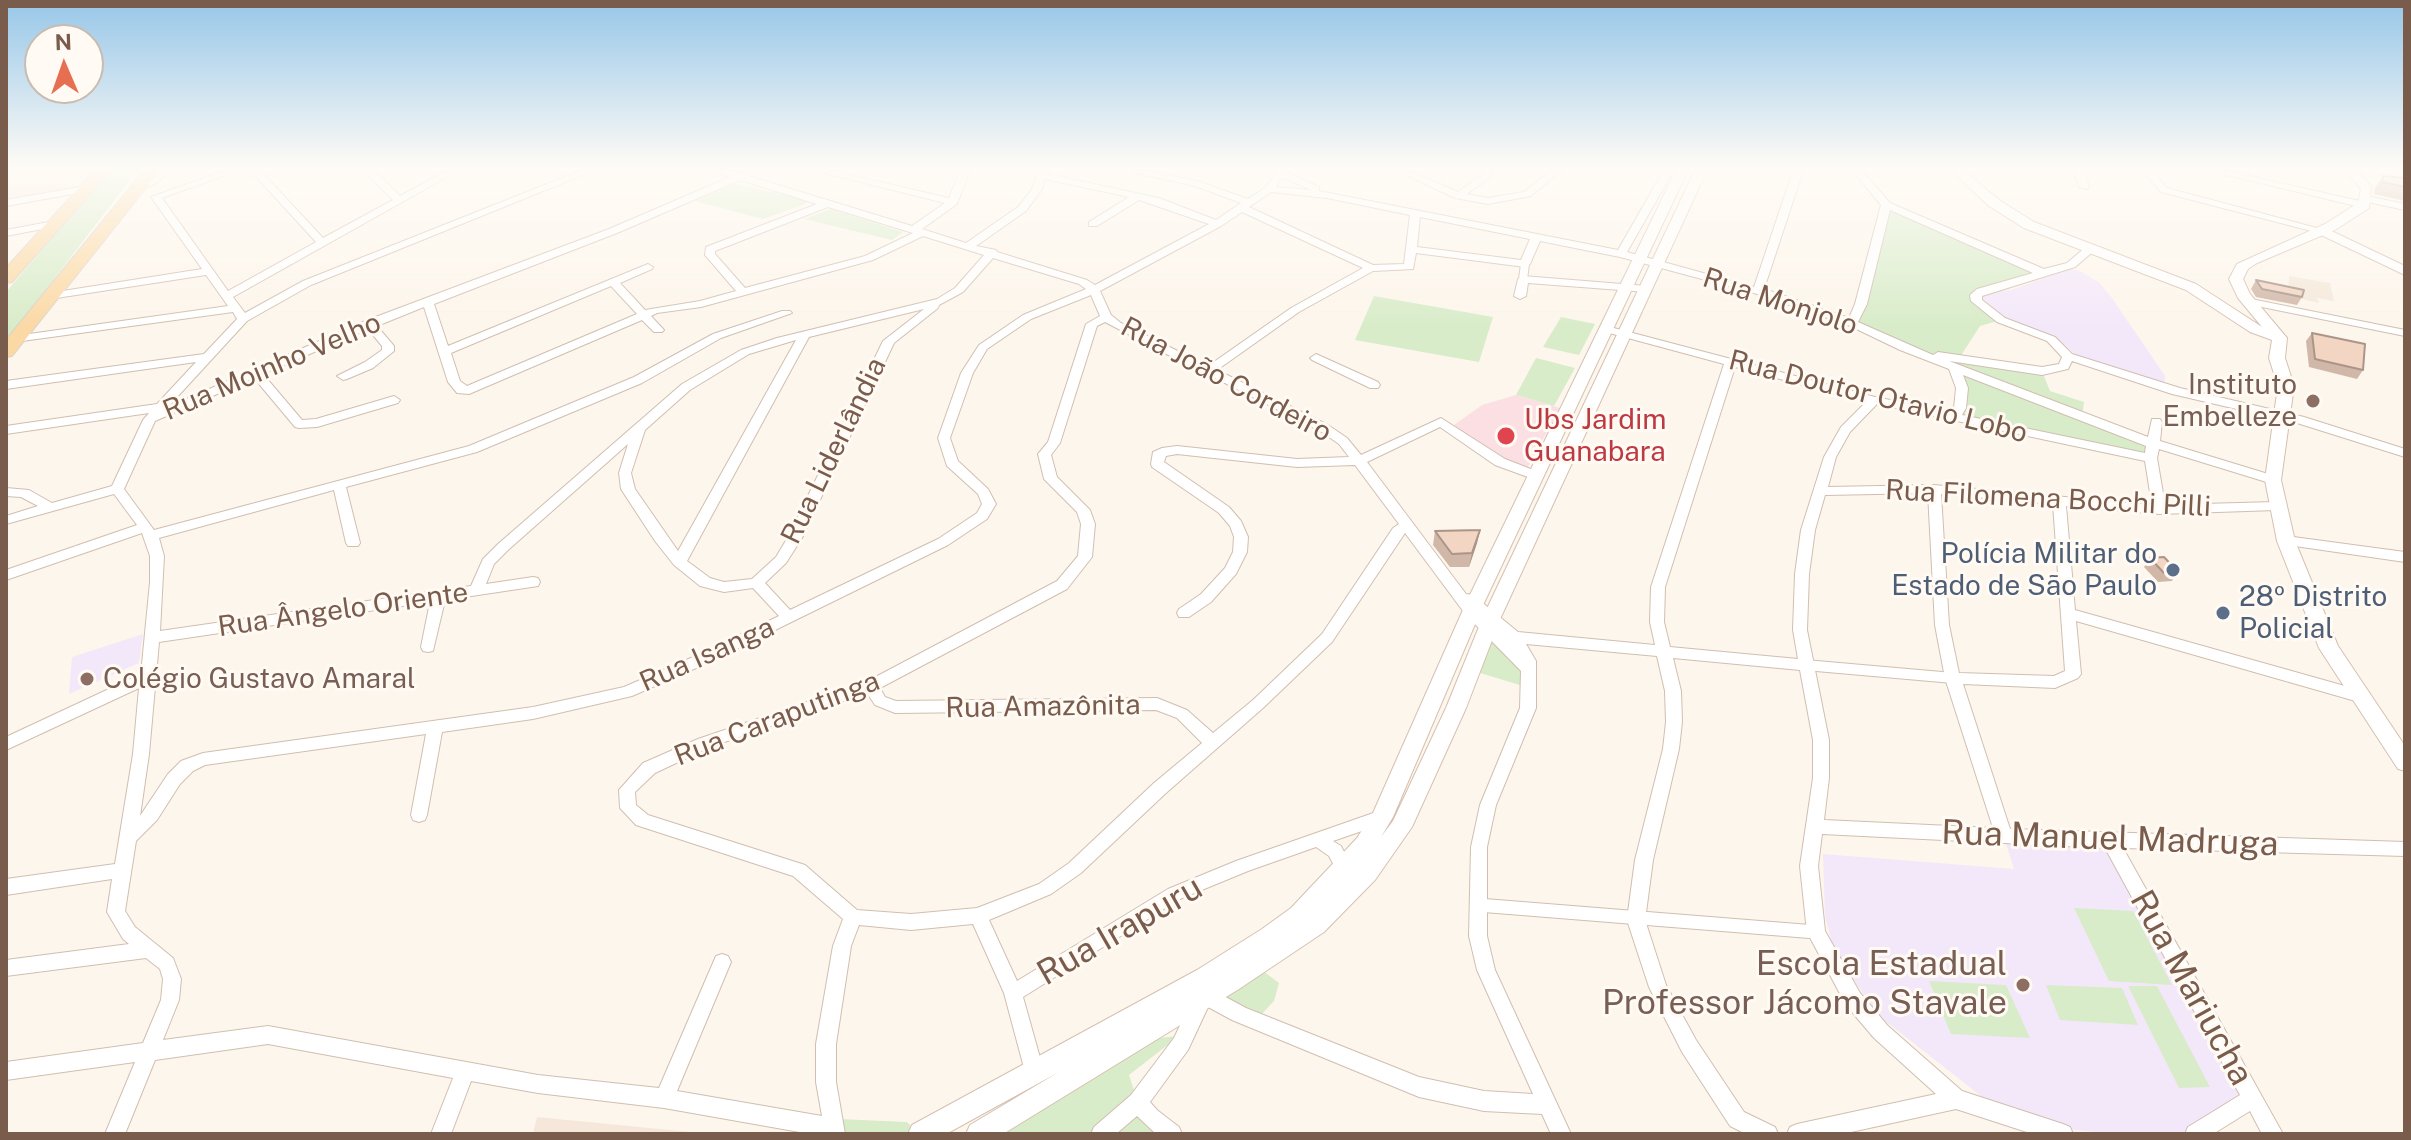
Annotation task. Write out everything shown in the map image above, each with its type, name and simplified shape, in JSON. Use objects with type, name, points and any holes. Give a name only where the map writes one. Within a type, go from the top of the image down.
[{"type":"main road","points":[[6,278],[12,265],[57,221]]},
{"type":"main road","points":[[10,346],[110,221]]},
{"type":"main road","points":[[979,1134],[1204,998],[1316,925],[1367,873],[1401,827],[1456,708],[1616,332],[1626,286],[1657,221]]},
{"type":"main road","points":[[1639,259],[1666,221]]},
{"type":"main road","points":[[2027,221],[2200,292],[2255,329],[2280,338]]},
{"type":"main road","points":[[2277,358],[2280,338],[2237,284],[2242,267],[2323,231],[2338,221]]},
{"type":"main road","points":[[921,1134],[1205,978],[1299,915],[1344,868],[1382,817],[1470,604],[1536,476],[1616,332],[1647,289],[1639,259]]},
{"type":"main road","points":[[2255,329],[2277,358],[2286,386],[2273,480],[2276,506],[2286,541],[2329,648],[2359,696],[2396,740],[2405,763]]},
{"type":"street","points":[[172,221],[243,319]]},
{"type":"street","points":[[302,221],[323,244]]},
{"type":"street","points":[[227,296],[362,221]]},
{"type":"street","points":[[6,430],[153,414],[243,319],[307,283],[462,221]]},
{"type":"street","name":"Rua Moinho Velho","points":[[117,489],[153,414],[369,323],[636,221]]},
{"type":"street","points":[[741,290],[710,255],[710,249],[782,221]]},
{"type":"street","points":[[883,221],[992,252],[1083,282],[1094,290],[1221,221]]},
{"type":"street","points":[[428,301],[444,352],[461,390],[479,388],[645,316],[678,305],[701,304],[741,290],[886,253],[931,221]]},
{"type":"street","points":[[969,246],[1005,221]]},
{"type":"street","points":[[1093,224],[1098,221]]},
{"type":"street","points":[[1209,221],[1217,224]]},
{"type":"street","points":[[1278,221],[1371,268],[1404,269],[1409,267],[1414,221]]},
{"type":"street","name":"Rua Monjolo","points":[[1448,221],[1639,259],[1758,291],[1852,323],[2151,451],[2273,480]]},
{"type":"street","points":[[1639,259],[1652,221]]},
{"type":"street","points":[[1758,291],[1781,221]]},
{"type":"street","points":[[1852,323],[1861,304],[1882,221]]},
{"type":"street","points":[[1923,221],[2043,273]]},
{"type":"street","points":[[2284,221],[2323,231],[2405,271]]},
{"type":"street","points":[[6,233],[54,224]]},
{"type":"street","points":[[1520,296],[1525,264],[1536,238]]},
{"type":"street","points":[[2091,248],[2071,265],[1981,291],[1976,295],[1977,301],[2001,320],[2051,339],[2068,356],[2176,391],[2280,415],[2405,453]]},
{"type":"street","points":[[1410,249],[1525,264]]},
{"type":"street","name":"Rua Liderlândia","points":[[762,579],[795,538],[889,341],[959,290],[992,252]]},
{"type":"street","points":[[444,352],[648,267]]},
{"type":"street","points":[[1207,372],[1272,325],[1348,278],[1371,268]]},
{"type":"street","points":[[50,296],[207,272]]},
{"type":"street","points":[[1523,279],[1647,289]]},
{"type":"street","points":[[613,282],[658,330]]},
{"type":"street","name":"Rua João Cordeiro","points":[[1094,290],[1106,317],[1207,372],[1324,428],[1343,441],[1435,567],[1490,622],[1530,671]]},
{"type":"street","name":"Rua Isanga","points":[[127,839],[151,815],[174,779],[187,766],[203,759],[435,728],[586,703],[627,692],[789,618],[943,542],[982,516],[988,499],[952,463],[944,438],[967,373],[983,347],[1009,327],[1094,290]]},
{"type":"street","points":[[476,591],[488,562],[503,547],[686,387],[725,362],[745,352],[804,335],[941,301]]},
{"type":"street","points":[[2251,302],[2405,333]]},
{"type":"street","points":[[10,346],[233,309]]},
{"type":"street","points":[[6,575],[148,531],[339,483],[511,435],[638,380],[717,336],[786,313]]},
{"type":"street","name":"Rua Caraputinga","points":[[853,917],[799,870],[642,820],[628,808],[626,799],[635,780],[672,757],[813,703],[871,686],[1041,599],[1062,585],[1085,557],[1089,538],[1083,510],[1051,479],[1044,454],[1054,443],[1092,324],[1106,317]]},
{"type":"street","points":[[343,376],[369,365],[388,351],[388,346],[369,323]]},
{"type":"street","name":"Rua Doutor Otavio Lobo","points":[[1616,332],[1953,418],[2151,451]]},
{"type":"street","points":[[679,562],[804,335]]},
{"type":"street","points":[[1925,356],[1960,357],[2042,371],[2064,366],[2068,356]]},
{"type":"street","points":[[6,385],[207,357]]},
{"type":"street","points":[[1316,358],[1374,385]]},
{"type":"street","points":[[1731,362],[1658,587],[1657,622],[1673,691],[1674,722],[1671,749],[1644,860],[1636,920],[1658,987],[1689,1046],[1737,1119],[1768,1134]]},
{"type":"street","points":[[1953,418],[1960,408],[1962,388],[1954,367]]},
{"type":"street","points":[[255,372],[299,424],[317,423],[394,400]]},
{"type":"street","points":[[1874,400],[1845,430],[1830,457],[1819,491],[1802,574],[1800,630],[1821,740],[1809,866],[1816,932],[1827,958],[1853,999],[1881,1032],[1956,1099],[2063,1134]]},
{"type":"street","points":[[2156,422],[2151,451],[2159,510]]},
{"type":"street","points":[[1184,613],[1206,598],[1231,571],[1240,552],[1241,537],[1236,524],[1224,510],[1162,470],[1157,464],[1158,455],[1177,450],[1297,463],[1359,461],[1436,423],[1447,424],[1500,462],[1536,476]]},
{"type":"street","points":[[640,427],[625,473],[628,489],[679,562],[705,582],[724,587],[762,579],[789,618]]},
{"type":"street","points":[[339,483],[353,543]]},
{"type":"street","points":[[6,520],[117,489],[148,531],[157,556],[141,754],[120,871],[116,912],[129,933],[167,964],[172,979],[170,1000],[115,1134]]},
{"type":"street","points":[[1934,489],[1942,625],[1953,678],[2004,837]]},
{"type":"street","name":"Rua Filomena Bocchi Pilli","points":[[1819,491],[1934,489],[2159,510],[2276,506]]},
{"type":"street","points":[[6,492],[24,493],[48,506]]},
{"type":"street","points":[[1514,637],[1953,678],[2055,682],[2070,678],[2073,674],[2059,501]]},
{"type":"street","points":[[6,1071],[268,1035],[550,1086],[664,1098],[834,1131],[826,1082],[826,1044],[842,946],[853,917],[911,922],[978,916],[1045,889],[1075,868],[1327,638],[1398,531],[1406,526]]},
{"type":"street","points":[[2286,541],[2405,557]]},
{"type":"street","name":"Rua Ângelo Oriente","points":[[152,638],[533,582]]},
{"type":"street","points":[[428,647],[438,597]]},
{"type":"street","points":[[2070,614],[2359,696]]},
{"type":"street","name":"Rua João Cordeiro","points":[[1490,622],[1514,637],[1526,652],[1530,671],[1528,708],[1488,805],[1479,847],[1478,936],[1486,970],[1561,1134]]},
{"type":"street","points":[[6,744],[147,678]]},
{"type":"street","name":"Rua Amazônita","points":[[871,686],[880,701],[895,707],[1157,704],[1182,714],[1212,742]]},
{"type":"street","points":[[419,815],[435,728]]},
{"type":"street","name":"Rua Irapuru","points":[[1013,993],[1174,894],[1382,817]]},
{"type":"street","name":"Rua Manuel Madruga","points":[[1815,827],[2110,841],[2405,849]]},
{"type":"street","points":[[1318,840],[1335,851],[1344,868]]},
{"type":"street","name":"Rua Mariucha","points":[[2110,841],[2273,1134]]},
{"type":"street","points":[[6,887],[120,871]]},
{"type":"street","points":[[1478,905],[1816,932]]},
{"type":"street","points":[[978,916],[1013,993],[1034,1072]]},
{"type":"street","points":[[6,968],[150,949]]},
{"type":"street","points":[[664,1098],[722,962]]},
{"type":"street","points":[[1101,1134],[1138,1102],[1181,1044],[1204,998],[1419,1087],[1484,1101],[1549,1105]]},
{"type":"street","points":[[441,1134],[466,1070]]},
{"type":"street","points":[[2195,1134],[2253,1098]]},
{"type":"street","points":[[1797,1134],[1956,1099]]},
{"type":"street","points":[[1138,1102],[1150,1117],[1172,1134]]},
{"type":"shaded area","points":[[2069,269],[2078,270],[2099,282],[2165,376],[2164,385],[2077,356],[2057,338],[2007,319],[1983,302],[1982,296],[1987,292],[2011,290]]},
{"type":"shaded area","points":[[2289,276],[2330,283],[2334,301],[2317,298],[2319,303],[2284,295],[2288,291]]},
{"type":"shaded area","name":"Ubs Jardim Guanabara","points":[[1516,395],[1560,408],[1527,469],[1502,461],[1454,425],[1482,405]]},
{"type":"shaded area","name":"Colégio Gustavo Amaral","points":[[143,634],[139,663],[69,694],[72,657]]},
{"type":"shaded area","name":"Escola Estadual Professor Jácomo Stavale","points":[[2004,837],[2102,837],[2249,1088],[2181,1134],[2113,1134],[2041,1126],[1986,1100],[1879,1016],[1835,954],[1825,917],[1823,854],[2014,869]]},
{"type":"shaded area","points":[[537,1117],[711,1134],[533,1134]]},
{"type":"green space","points":[[67,221],[98,221],[6,342],[6,292]]},
{"type":"green space","points":[[813,221],[869,221],[903,232],[892,240]]},
{"type":"green space","points":[[1881,221],[1923,221],[2043,273],[1976,295],[2001,320],[1980,326],[1960,357],[2042,371],[2050,391],[2084,402],[2082,417],[2151,443],[2151,458],[1953,418],[1960,408],[1954,367],[1852,323]]},
{"type":"green space","points":[[1374,296],[1493,317],[1479,362],[1355,340]]},
{"type":"green space","points":[[1561,317],[1595,324],[1579,355],[1543,347]]},
{"type":"green space","points":[[1536,358],[1575,368],[1554,406],[1516,395]]},
{"type":"green space","points":[[1488,627],[1509,645],[1530,688],[1470,670]]},
{"type":"green space","points":[[2074,908],[2133,911],[2172,985],[2109,981]]},
{"type":"green space","points":[[1259,968],[1279,983],[1274,1001],[1259,1017],[1218,998]]},
{"type":"green space","points":[[1929,981],[2006,985],[2030,1038],[1951,1034]]},
{"type":"green space","points":[[2046,985],[2122,988],[2138,1025],[2060,1020]]},
{"type":"green space","points":[[2128,986],[2157,986],[2210,1087],[2179,1088]]},
{"type":"green space","points":[[1179,1036],[1129,1075],[1138,1102],[1173,1134],[982,1134],[1149,1039]]},
{"type":"green space","points":[[838,1119],[907,1122],[919,1134],[844,1134]]},
{"type":"building","points":[[2256,280],[2304,290],[2302,297],[2262,289]]},
{"type":"building","points":[[2312,333],[2365,344],[2363,370],[2315,359]]},
{"type":"building","points":[[1480,530],[1472,553],[1452,554],[1435,531]]},
{"type":"building","points":[[2164,557],[2178,572],[2164,573],[2150,558]]},
{"type":"place","name":"Instituto Embelleze","points":[[2313,401]]},
{"type":"place","name":"Ubs Jardim Guanabara","points":[[1506,436]]},
{"type":"place","name":"Polícia Militar do Estado de São Paulo","points":[[2173,570]]},
{"type":"place","name":"28º Distrito Policial","points":[[2223,613]]},
{"type":"place","name":"Colégio Gustavo Amaral","points":[[87,679]]},
{"type":"place","name":"Escola Estadual Professor Jácomo Stavale","points":[[2023,985]]}]
